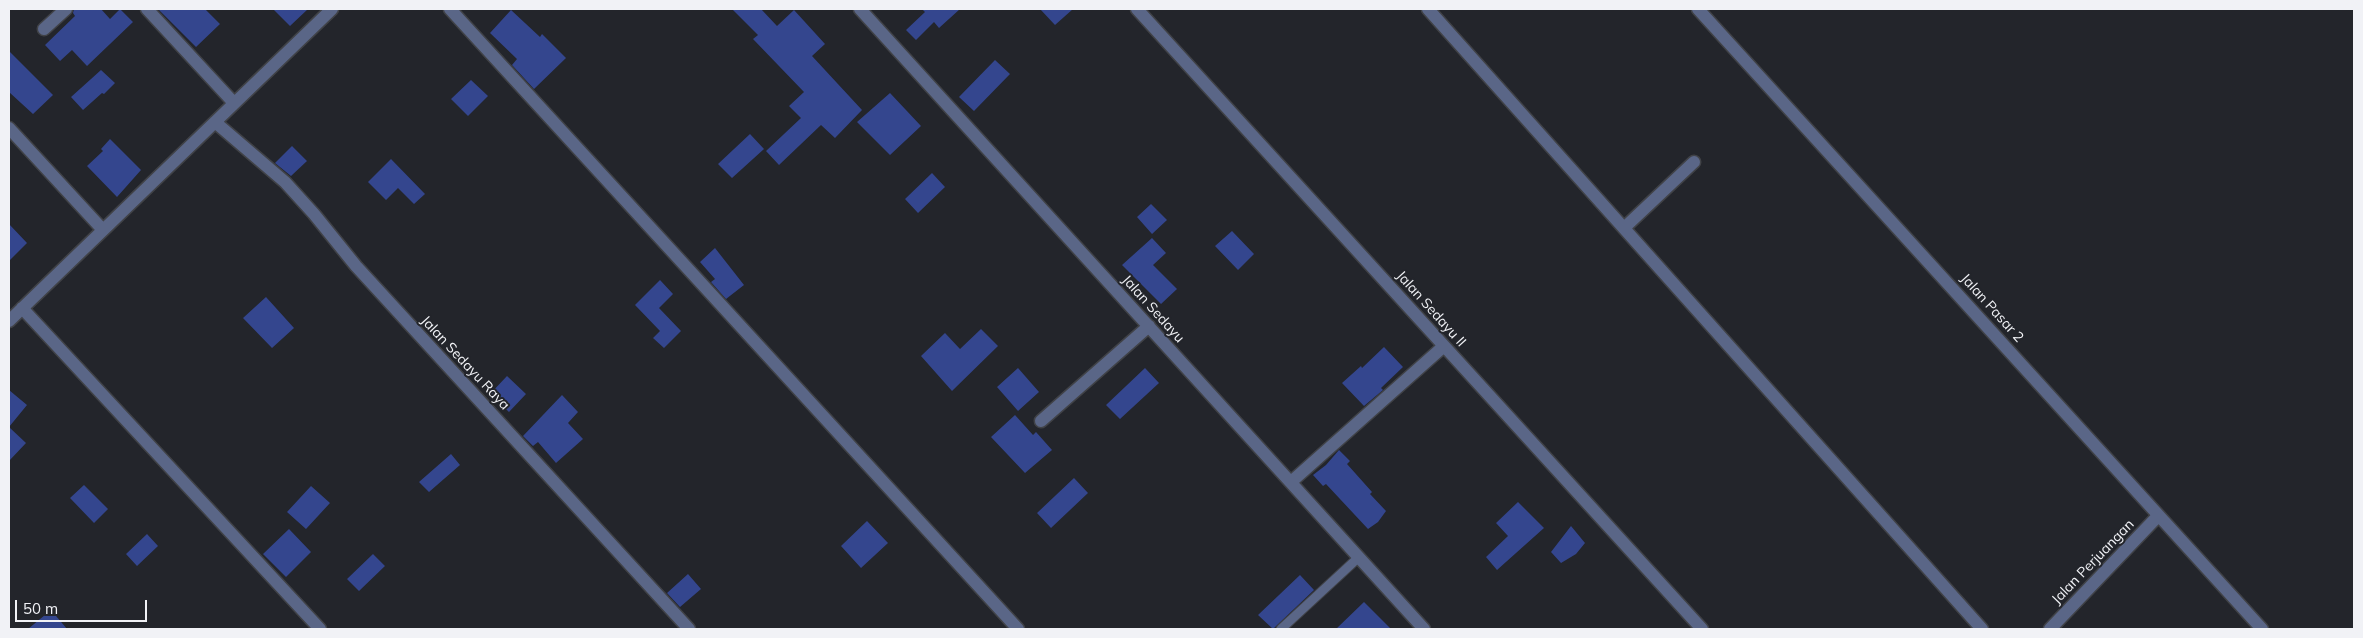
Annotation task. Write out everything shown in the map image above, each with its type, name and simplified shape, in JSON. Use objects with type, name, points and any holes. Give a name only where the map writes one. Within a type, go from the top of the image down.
[{"type":"street","points":[[44,29],[66,9]]},
{"type":"street","points":[[147,9],[234,103]]},
{"type":"street","points":[[9,321],[332,9]]},
{"type":"street","points":[[450,9],[1018,629]]},
{"type":"street","name":"Jalan Sedayu","points":[[860,9],[1424,629]]},
{"type":"street","name":"Jalan Sedayu II","points":[[1137,9],[1702,629]]},
{"type":"street","points":[[1428,9],[1982,629]]},
{"type":"street","name":"Jalan Pasar 2","points":[[1698,9],[2262,629]]},
{"type":"street","name":"Jalan Sedayu Raya","points":[[214,122],[285,182],[356,266],[689,629]]},
{"type":"street","points":[[9,128],[103,230]]},
{"type":"street","points":[[1624,228],[1694,162]]},
{"type":"street","points":[[22,308],[320,629]]},
{"type":"street","points":[[1041,421],[1149,326]]},
{"type":"street","points":[[1290,482],[1444,346]]},
{"type":"street","name":"Jalan Perjuangan","points":[[2050,629],[2158,516]]},
{"type":"lane","points":[[1281,629],[1359,557]]},
{"type":"building","points":[[74,9],[101,9],[110,19],[120,9],[133,22],[87,66],[72,50],[60,61],[45,45],[75,16],[73,13]]},
{"type":"building","points":[[158,9],[205,9],[220,24],[196,47]]},
{"type":"building","points":[[273,9],[308,9],[290,26]]},
{"type":"building","points":[[732,9],[761,9],[777,26],[794,10],[825,44],[812,56],[862,110],[835,138],[821,125],[779,165],[766,151],[801,118],[789,106],[804,92],[753,39],[758,35]]},
{"type":"building","points":[[922,9],[960,9],[939,28],[934,22],[916,40],[906,30],[925,12]]},
{"type":"building","points":[[1040,9],[1073,9],[1055,25]]},
{"type":"building","points":[[511,10],[540,37],[542,34],[566,58],[534,89],[512,65],[517,59],[490,33]]},
{"type":"building","points":[[9,51],[53,95],[33,114],[9,92]]},
{"type":"building","points":[[995,60],[1010,74],[974,111],[959,97]]},
{"type":"building","points":[[101,70],[115,83],[83,110],[71,97]]},
{"type":"building","points":[[471,80],[488,96],[468,116],[451,99]]},
{"type":"building","points":[[890,93],[921,126],[890,155],[857,122]]},
{"type":"building","points":[[750,134],[764,149],[732,178],[718,164]]},
{"type":"building","points":[[110,139],[141,170],[117,197],[87,166],[103,151],[101,149]]},
{"type":"building","points":[[292,146],[307,161],[291,176],[275,163]]},
{"type":"building","points":[[391,159],[425,194],[414,204],[398,188],[386,200],[368,182]]},
{"type":"building","points":[[932,173],[945,187],[918,213],[905,199]]},
{"type":"building","points":[[1151,204],[1167,220],[1152,234],[1137,217]]},
{"type":"building","points":[[9,224],[27,243],[9,261]]},
{"type":"building","points":[[1232,231],[1254,254],[1238,270],[1215,246]]},
{"type":"building","points":[[1152,238],[1166,253],[1153,265],[1177,289],[1161,304],[1122,265]]},
{"type":"building","points":[[715,248],[744,285],[726,299],[711,282],[715,279],[700,262]]},
{"type":"building","points":[[660,280],[673,294],[659,308],[681,331],[664,348],[653,338],[660,331],[635,305]]},
{"type":"building","points":[[266,297],[294,328],[272,348],[243,318]]},
{"type":"building","points":[[981,329],[998,346],[952,391],[921,356],[945,333],[960,349]]},
{"type":"building","points":[[1384,347],[1403,367],[1381,388],[1383,390],[1364,406],[1342,383],[1361,366],[1362,368]]},
{"type":"building","points":[[1018,368],[1039,392],[1018,411],[997,387]]},
{"type":"building","points":[[1145,368],[1159,383],[1120,419],[1106,405]]},
{"type":"building","points":[[507,376],[526,394],[509,412],[490,394]]},
{"type":"building","points":[[9,390],[27,405],[9,427]]},
{"type":"building","points":[[562,395],[578,412],[568,423],[583,439],[556,463],[538,442],[533,446],[523,436]]},
{"type":"building","points":[[1015,415],[1033,435],[1036,432],[1052,450],[1025,473],[991,437]]},
{"type":"building","points":[[9,427],[26,443],[9,461]]},
{"type":"building","points":[[1339,450],[1350,461],[1347,464],[1372,492],[1370,494],[1386,511],[1378,522],[1368,529],[1326,484],[1323,486],[1313,475],[1326,465]]},
{"type":"building","points":[[451,454],[460,465],[429,492],[419,482]]},
{"type":"building","points":[[1074,478],[1088,493],[1051,528],[1037,513]]},
{"type":"building","points":[[84,485],[108,509],[94,523],[70,498]]},
{"type":"building","points":[[311,486],[330,503],[306,529],[287,512]]},
{"type":"building","points":[[1518,502],[1544,528],[1497,570],[1486,557],[1508,536],[1496,523]]},
{"type":"building","points":[[867,521],[888,543],[861,568],[841,546]]},
{"type":"building","points":[[1571,526],[1585,543],[1576,554],[1561,563],[1551,552]]},
{"type":"building","points":[[289,529],[311,552],[286,577],[263,554]]},
{"type":"building","points":[[147,534],[158,546],[137,566],[126,554]]},
{"type":"building","points":[[373,554],[385,566],[359,591],[347,579]]},
{"type":"building","points":[[688,574],[701,589],[680,607],[667,593]]},
{"type":"building","points":[[1300,575],[1314,590],[1273,629],[1258,615]]},
{"type":"building","points":[[1364,602],[1391,629],[1336,629]]},
{"type":"building","points":[[51,610],[67,629],[28,629]]}]
